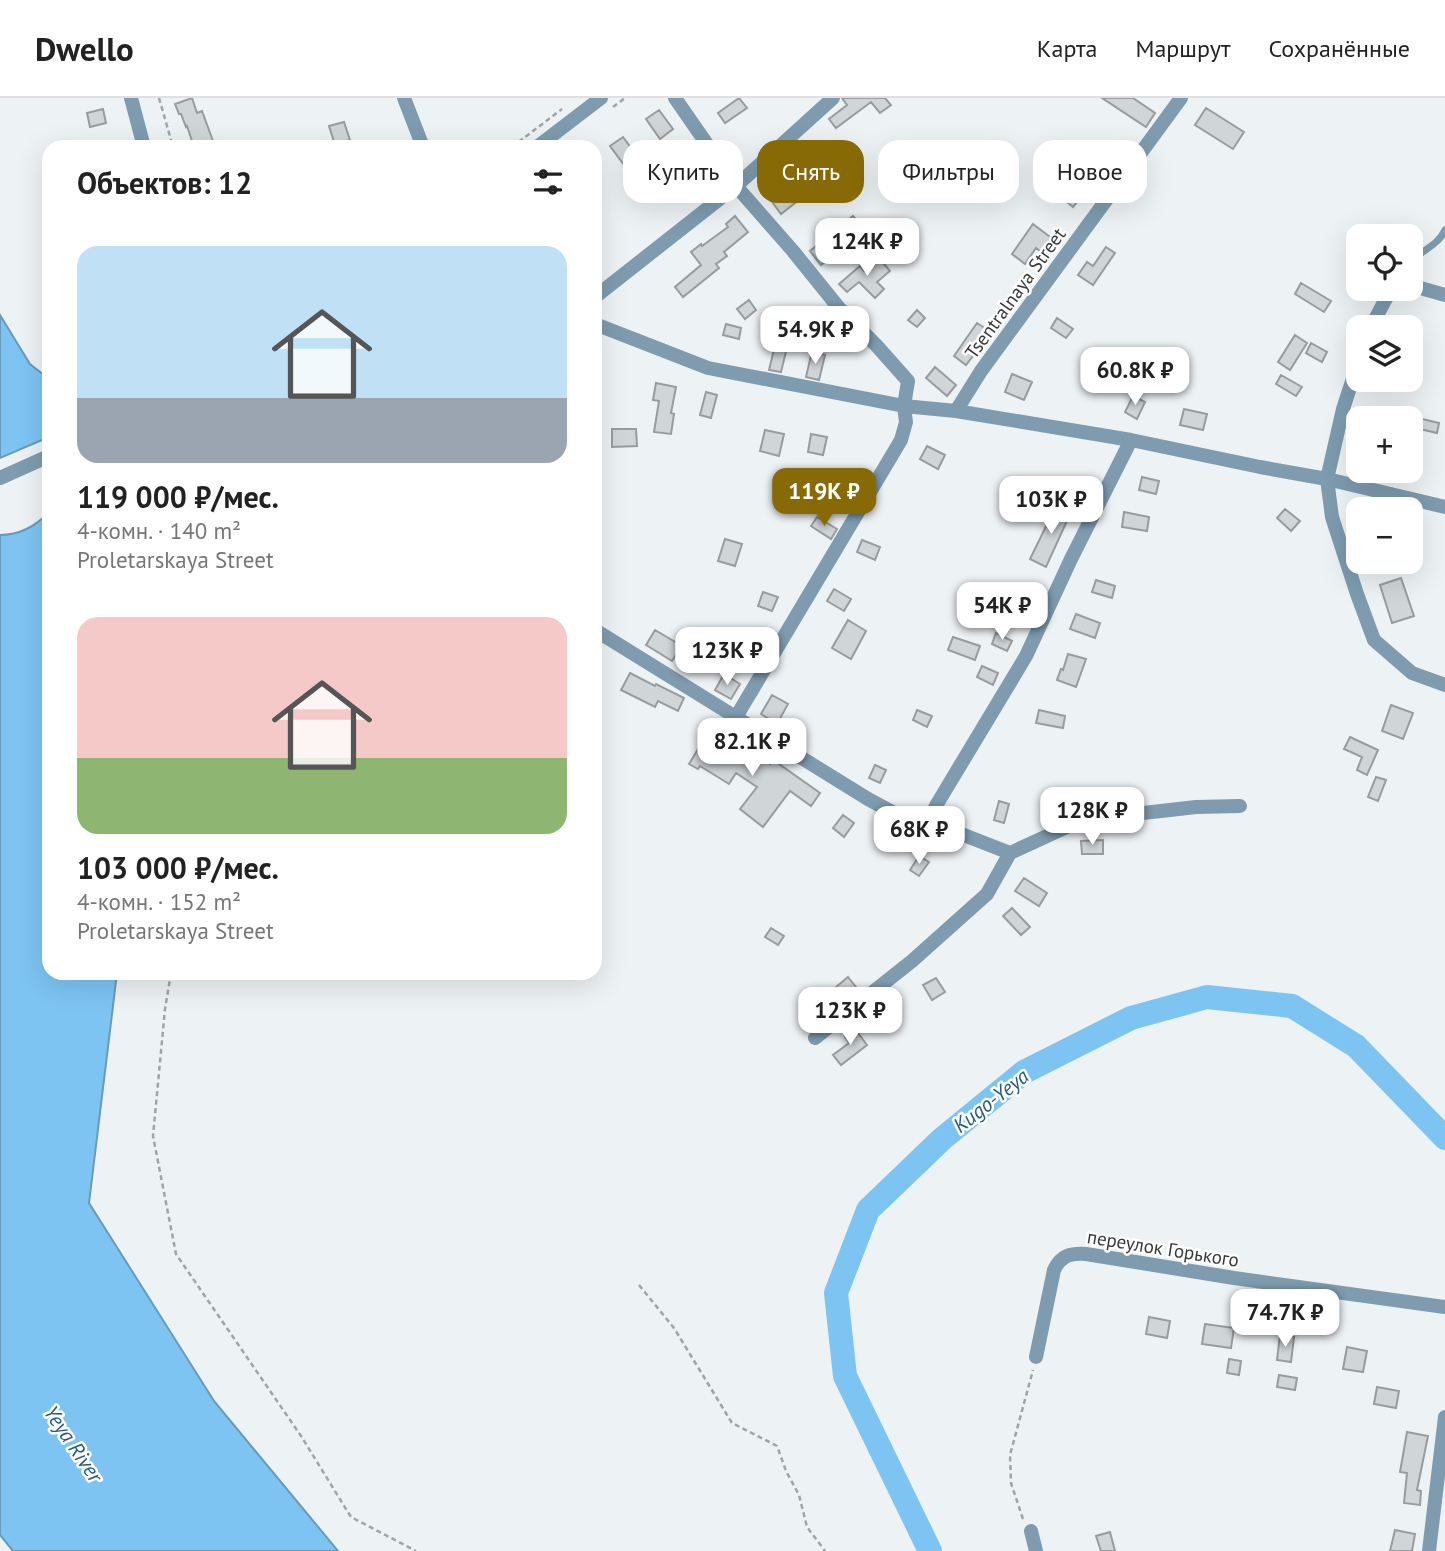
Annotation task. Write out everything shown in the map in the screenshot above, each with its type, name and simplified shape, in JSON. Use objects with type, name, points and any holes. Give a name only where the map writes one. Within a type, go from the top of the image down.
[{"type":"street","points":[[131,98],[142,140]]},
{"type":"street","points":[[404,98],[421,140]]},
{"type":"street","points":[[546,140],[601,98]]},
{"type":"street","points":[[675,98],[704,140]]},
{"type":"street","points":[[743,180],[833,98]]},
{"type":"street","name":"Tsentralnaya Street","points":[[956,411],[981,371],[1181,98]]},
{"type":"street","points":[[736,717],[901,440],[906,422],[908,381],[839,309],[743,194]]},
{"type":"street","points":[[602,291],[714,203]]},
{"type":"street","points":[[1423,289],[1445,295]]},
{"type":"street","points":[[602,327],[708,368],[905,406],[956,411],[1131,440],[1326,478],[1445,507]]},
{"type":"street","points":[[1349,392],[1326,478],[1332,517],[1357,594],[1374,640],[1412,673],[1445,685]]},
{"type":"street","points":[[928,821],[1026,656],[1131,440]]},
{"type":"street","points":[[0,478],[42,459]]},
{"type":"street","points":[[602,634],[867,799],[894,813],[928,821],[1010,853]]},
{"type":"street","points":[[815,1038],[912,961],[987,894],[1010,853],[1082,820],[1196,807],[1240,806]]},
{"type":"street","name":"переулок Горького","points":[[1036,1357],[1054,1270],[1057,1263],[1071,1253],[1445,1307]]},
{"type":"street","points":[[1429,1551],[1445,1417]]},
{"type":"street","points":[[1031,1531],[1036,1551]]},
{"type":"lane","points":[[1423,252],[1441,240],[1445,230]]},
{"type":"path","points":[[159,98],[171,140]]},
{"type":"path","points":[[521,140],[566,105]]},
{"type":"path","points":[[170,980],[153,1136],[176,1254],[301,1436],[351,1517],[416,1551]]},
{"type":"path","points":[[639,1285],[674,1328],[732,1423],[777,1446],[786,1471],[799,1494],[807,1527],[825,1551]]},
{"type":"path","points":[[1031,1531],[1024,1523],[1011,1483],[1010,1455],[1036,1357]]},
{"type":"water","points":[[0,315],[30,364],[42,373],[42,440],[0,458]]},
{"type":"water","name":"Yeya River","points":[[42,518],[42,980],[116,980],[89,1203],[214,1401],[338,1551],[13,1551],[0,1535],[0,535],[14,534]]},
{"type":"building","points":[[192,98],[197,113],[202,111],[213,140],[192,140],[175,104]]},
{"type":"building","points":[[739,98],[747,108],[725,123],[718,113]]},
{"type":"building","points":[[842,98],[885,98],[891,105],[880,113],[871,102],[836,128],[829,119],[847,105]]},
{"type":"building","points":[[1102,98],[1133,98],[1155,113],[1146,127]]},
{"type":"building","points":[[1206,108],[1244,132],[1233,149],[1195,125]]},
{"type":"building","points":[[103,109],[106,123],[90,127],[87,113]]},
{"type":"building","points":[[659,110],[673,129],[660,139],[646,119]]},
{"type":"building","points":[[344,122],[350,140],[333,140],[329,126]]},
{"type":"building","points":[[623,137],[625,140],[623,140],[623,164],[610,146]]},
{"type":"building","points":[[773,203],[795,203],[781,214]]},
{"type":"building","points":[[735,216],[748,232],[724,252],[727,256],[716,264],[719,268],[683,297],[675,287],[701,265],[691,252],[728,227],[726,224]]},
{"type":"building","points":[[853,216],[860,224],[851,231],[862,245],[850,255],[844,247],[821,265],[810,251]]},
{"type":"building","points":[[1033,224],[1054,240],[1044,254],[1036,248],[1025,264],[1012,254]]},
{"type":"building","points":[[1106,247],[1115,253],[1093,285],[1078,275],[1087,262],[1093,266]]},
{"type":"building","points":[[879,258],[890,271],[877,282],[884,289],[875,298],[859,282],[847,292],[839,284],[860,266],[864,271]]},
{"type":"building","points":[[1301,283],[1331,301],[1324,312],[1295,294]]},
{"type":"building","points":[[749,300],[756,310],[745,319],[737,309]]},
{"type":"building","points":[[917,310],[925,318],[917,327],[908,320]]},
{"type":"building","points":[[1057,318],[1073,329],[1066,338],[1051,328]]},
{"type":"building","points":[[977,323],[991,332],[966,365],[954,356]]},
{"type":"building","points":[[726,324],[741,328],[739,339],[723,335]]},
{"type":"building","points":[[778,333],[790,335],[781,372],[769,370]]},
{"type":"building","points":[[1295,335],[1307,343],[1290,370],[1278,362]]},
{"type":"building","points":[[1311,343],[1327,352],[1322,362],[1306,353]]},
{"type":"building","points":[[812,351],[825,355],[819,380],[806,377]]},
{"type":"building","points":[[935,367],[956,385],[947,396],[926,378]]},
{"type":"building","points":[[1012,374],[1032,382],[1024,400],[1005,392]]},
{"type":"building","points":[[1281,375],[1302,387],[1296,396],[1276,384]]},
{"type":"building","points":[[656,383],[676,387],[671,413],[674,414],[671,434],[654,432],[659,401],[653,400]]},
{"type":"building","points":[[706,392],[717,395],[711,418],[700,415]]},
{"type":"building","points":[[1133,396],[1145,402],[1137,419],[1125,412]]},
{"type":"building","points":[[1184,409],[1207,414],[1203,430],[1180,425]]},
{"type":"building","points":[[1423,419],[1439,423],[1437,433],[1423,430]]},
{"type":"building","points":[[612,429],[636,429],[637,446],[612,447]]},
{"type":"building","points":[[765,430],[784,434],[779,456],[760,451]]},
{"type":"building","points":[[811,434],[827,437],[823,455],[808,452]]},
{"type":"building","points":[[927,446],[945,455],[938,469],[920,459]]},
{"type":"building","points":[[1142,477],[1159,481],[1156,494],[1139,490]]},
{"type":"building","points":[[852,480],[863,485],[855,499],[846,494]]},
{"type":"building","points":[[1056,506],[1071,512],[1046,567],[1030,559]]},
{"type":"building","points":[[1285,509],[1300,521],[1291,531],[1277,518]]},
{"type":"building","points":[[1124,512],[1149,517],[1147,531],[1122,527]]},
{"type":"building","points":[[817,517],[837,529],[831,539],[811,526]]},
{"type":"building","points":[[725,539],[742,544],[735,566],[718,561]]},
{"type":"building","points":[[862,540],[880,547],[875,560],[857,552]]},
{"type":"building","points":[[1401,578],[1414,616],[1392,623],[1380,585]]},
{"type":"building","points":[[1096,580],[1115,586],[1112,598],[1092,592]]},
{"type":"building","points":[[834,589],[851,599],[844,611],[827,601]]},
{"type":"building","points":[[763,592],[778,597],[772,611],[758,606]]},
{"type":"building","points":[[1076,614],[1100,623],[1095,638],[1070,629]]},
{"type":"building","points":[[848,620],[866,631],[851,659],[832,648]]},
{"type":"building","points":[[655,630],[682,646],[672,661],[646,645]]},
{"type":"building","points":[[996,633],[1012,641],[1007,651],[992,644]]},
{"type":"building","points":[[953,637],[980,646],[975,660],[948,650]]},
{"type":"building","points":[[1068,654],[1086,659],[1076,687],[1057,680]]},
{"type":"building","points":[[982,666],[998,673],[993,685],[977,677]]},
{"type":"building","points":[[630,673],[684,698],[678,711],[658,701],[655,707],[621,690]]},
{"type":"building","points":[[724,674],[740,684],[731,699],[715,690]]},
{"type":"building","points":[[772,695],[788,704],[777,724],[761,714]]},
{"type":"building","points":[[1391,705],[1413,713],[1403,739],[1382,731]]},
{"type":"building","points":[[917,710],[932,716],[927,727],[913,720]]},
{"type":"building","points":[[1039,710],[1065,716],[1063,728],[1036,723]]},
{"type":"building","points":[[714,723],[725,730],[716,744],[753,766],[759,757],[770,764],[772,759],[820,793],[811,806],[790,791],[763,827],[740,809],[757,787],[736,773],[729,784],[700,766],[698,769],[689,764]]},
{"type":"building","points":[[1350,737],[1378,750],[1367,775],[1357,770],[1362,757],[1344,749]]},
{"type":"building","points":[[875,765],[886,770],[880,783],[869,778]]},
{"type":"building","points":[[1376,777],[1386,780],[1378,801],[1368,797]]},
{"type":"building","points":[[999,801],[1009,804],[1004,823],[994,820]]},
{"type":"building","points":[[843,815],[854,823],[844,837],[833,828]]},
{"type":"building","points":[[1103,840],[1103,854],[1082,854],[1081,841]]},
{"type":"building","points":[[919,856],[929,862],[919,876],[910,870]]},
{"type":"building","points":[[1024,878],[1047,893],[1039,906],[1015,891]]},
{"type":"building","points":[[1012,908],[1030,927],[1021,935],[1003,916]]},
{"type":"building","points":[[771,928],[784,936],[778,945],[765,937]]},
{"type":"building","points":[[848,977],[859,991],[847,1000],[836,987]]},
{"type":"building","points":[[936,978],[945,992],[932,1000],[923,985]]},
{"type":"building","points":[[855,1029],[867,1045],[841,1065],[833,1055],[849,1043],[845,1037]]},
{"type":"building","points":[[1149,1317],[1170,1321],[1167,1338],[1146,1334]]},
{"type":"building","points":[[1205,1324],[1234,1328],[1231,1348],[1202,1344]]},
{"type":"building","points":[[1280,1335],[1294,1337],[1291,1362],[1277,1360]]},
{"type":"building","points":[[1347,1347],[1367,1351],[1363,1372],[1343,1369]]},
{"type":"building","points":[[1229,1359],[1241,1361],[1239,1375],[1227,1373]]},
{"type":"building","points":[[1279,1375],[1297,1378],[1295,1390],[1277,1387]]},
{"type":"building","points":[[1377,1387],[1399,1391],[1396,1408],[1374,1404]]},
{"type":"building","points":[[1407,1432],[1428,1436],[1417,1490],[1421,1491],[1420,1505],[1404,1503],[1407,1473],[1400,1472]]},
{"type":"building","points":[[1395,1530],[1415,1534],[1412,1551],[1390,1551]]},
{"type":"building","points":[[1110,1532],[1115,1551],[1101,1551],[1096,1536]]},
{"type":"waterway","name":"Kugo-Yeya","points":[[930,1551],[845,1376],[836,1293],[868,1210],[942,1139],[1024,1072],[1131,1018],[1207,997],[1292,1006],[1356,1046],[1445,1138]]}]
